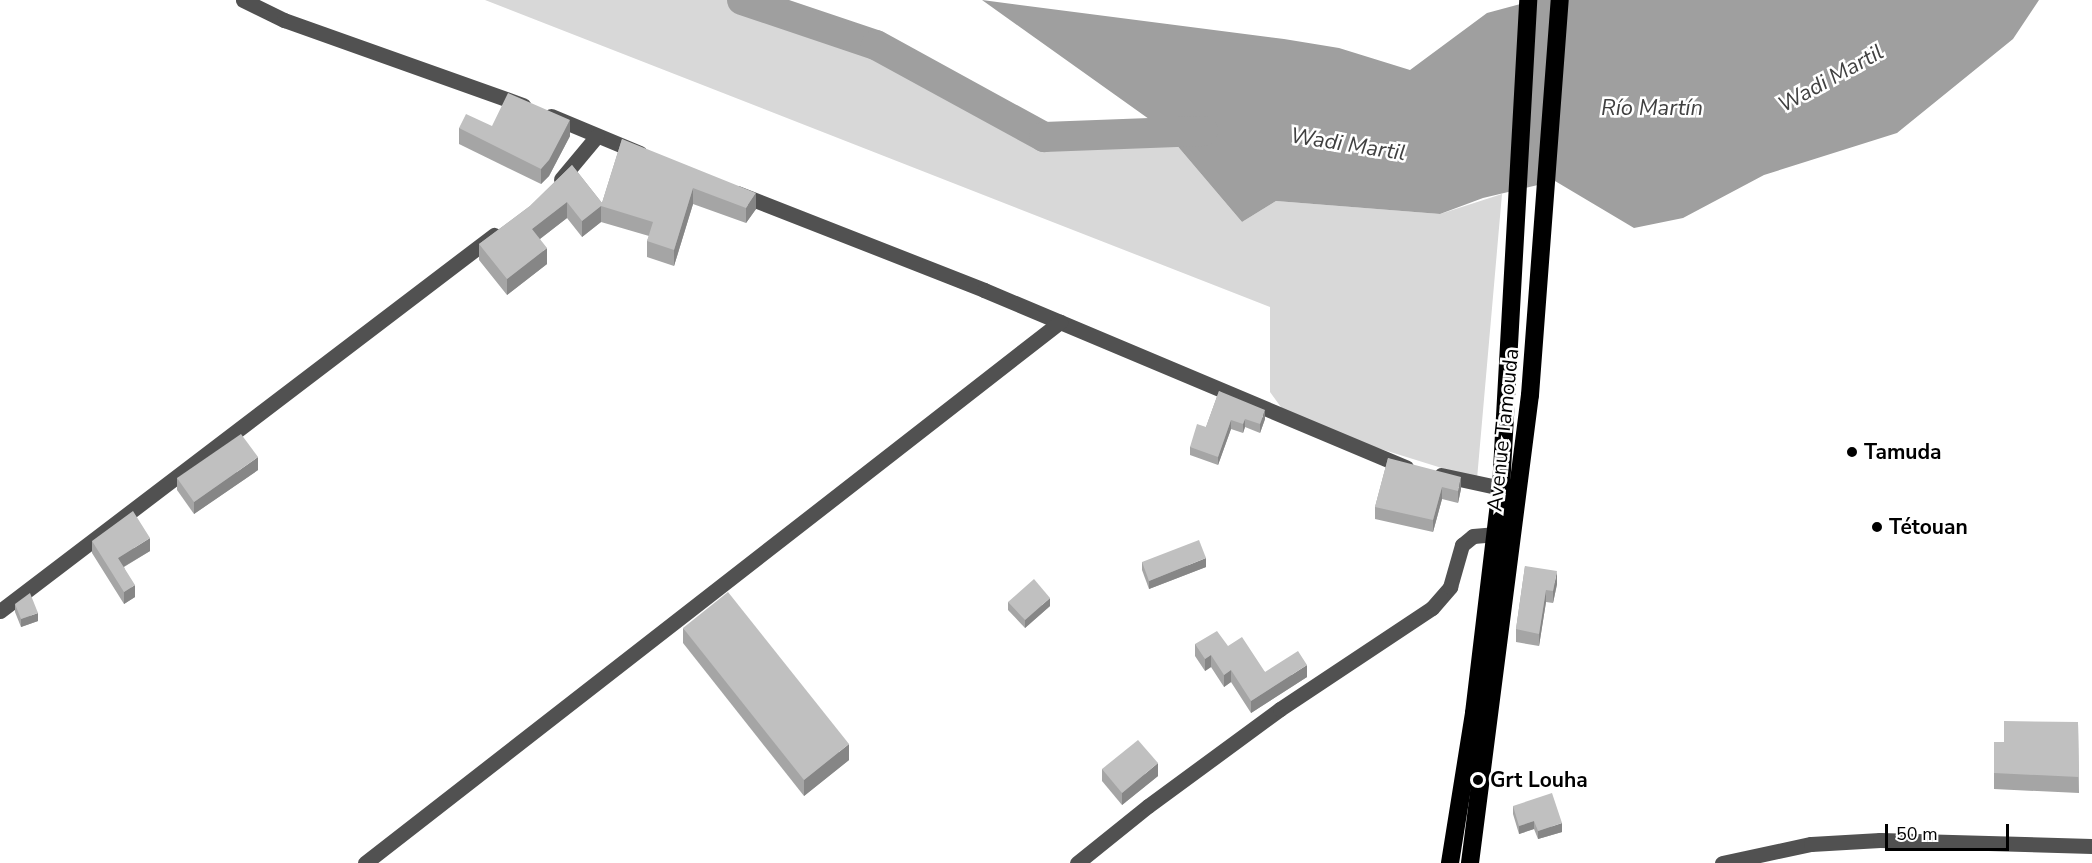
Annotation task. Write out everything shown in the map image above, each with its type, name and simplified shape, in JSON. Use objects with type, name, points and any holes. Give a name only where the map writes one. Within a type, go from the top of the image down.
[{"type":"highway","name":"Avenue Tamouda","points":[[1450,863],[1474,712],[1494,534],[1502,488],[1511,280],[1528,0]]},
{"type":"highway","name":"Avenue Tamouda","points":[[1470,863],[1515,531],[1560,0]]},
{"type":"street","points":[[243,0],[284,20],[464,82],[655,159]]},
{"type":"street","points":[[548,191],[597,135]]},
{"type":"street","points":[[718,185],[1060,322],[1405,467],[1502,488]]},
{"type":"street","points":[[0,611],[506,227]]},
{"type":"street","points":[[365,863],[1060,322]]},
{"type":"street","points":[[1077,863],[1148,806],[1280,709],[1432,608],[1450,587],[1462,545],[1473,536],[1494,534]]},
{"type":"street","points":[[1722,863],[1783,849],[1861,841],[2092,846]]},
{"type":"shaded area","points":[[485,0],[742,0],[876,45],[1044,137],[1163,129],[1242,222],[1276,201],[1440,214],[1502,194],[1477,479],[1291,421],[1270,392],[1270,307]]},
{"type":"water","name":"Río Martín","points":[[982,0],[1284,39],[1339,48],[1410,70],[1487,13],[1535,0],[2039,0],[2013,39],[1897,133],[1764,175],[1683,218],[1634,228],[1555,181],[1483,198],[1440,214],[1276,201],[1242,222],[1163,129]]},
{"type":"building","points":[[508,93],[570,120],[549,160],[541,169],[459,128],[466,114],[492,126]]},
{"type":"building","points":[[622,139],[756,193],[746,208],[693,188],[674,250],[647,241],[653,222],[601,206],[582,221],[567,202],[532,229],[547,248],[507,279],[479,244],[530,206],[572,165],[602,203]]},
{"type":"building","points":[[1219,391],[1265,410],[1260,424],[1245,419],[1243,424],[1231,420],[1218,457],[1190,447],[1197,424],[1206,427]]},
{"type":"building","points":[[241,434],[258,457],[194,502],[177,478]]},
{"type":"building","points":[[1388,458],[1461,477],[1458,491],[1442,487],[1433,520],[1375,507]]},
{"type":"building","points":[[133,511],[150,538],[118,558],[135,585],[124,592],[92,541]]},
{"type":"building","points":[[1199,540],[1206,558],[1149,581],[1142,562]]},
{"type":"building","points":[[1525,566],[1557,571],[1553,591],[1546,590],[1539,634],[1516,629]]},
{"type":"building","points":[[1034,579],[1050,598],[1025,620],[1008,602]]},
{"type":"building","points":[[728,592],[849,744],[804,780],[683,628]]},
{"type":"building","points":[[30,593],[38,613],[21,619],[15,604]]},
{"type":"building","points":[[1217,631],[1228,646],[1242,637],[1265,672],[1298,651],[1307,665],[1251,701],[1231,670],[1224,675],[1211,655],[1205,659],[1195,644]]},
{"type":"building","points":[[2004,721],[2078,722],[2079,777],[1994,773],[1994,742],[2004,742]]},
{"type":"building","points":[[1138,740],[1158,763],[1122,793],[1102,769]]},
{"type":"building","points":[[1552,793],[1562,823],[1538,831],[1534,821],[1519,826],[1513,806]]},
{"type":"waterway","name":"Wadi Martil","points":[[742,0],[876,45],[1044,137],[1203,131]]},
{"type":"place","name":"Tamuda","points":[[1852,452]]},
{"type":"place","name":"Tétouan","points":[[1877,527]]},
{"type":"place","name":"Grt Louha","points":[[1478,780]]}]
